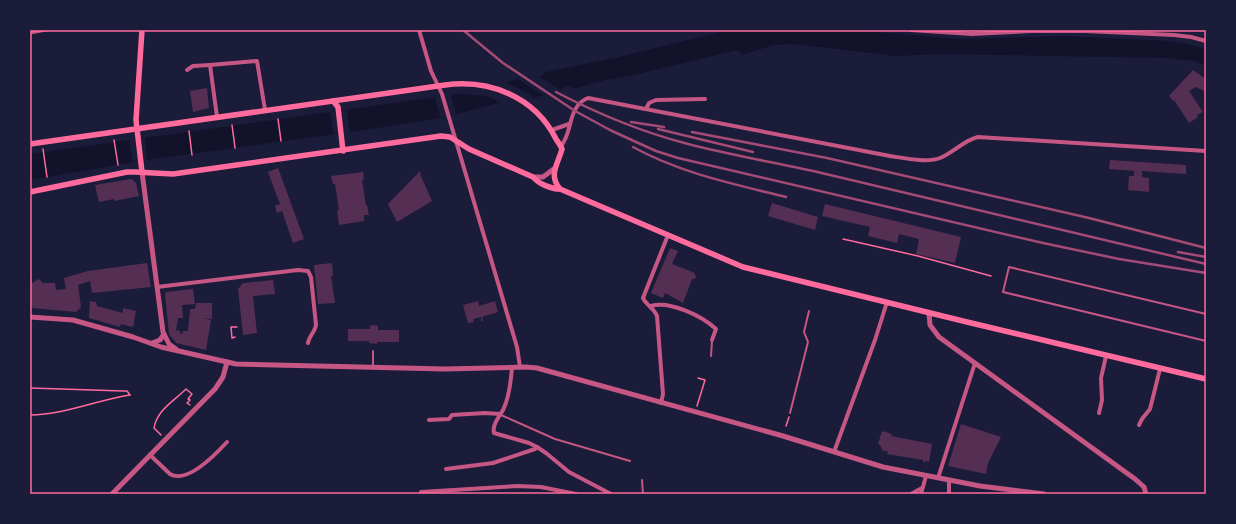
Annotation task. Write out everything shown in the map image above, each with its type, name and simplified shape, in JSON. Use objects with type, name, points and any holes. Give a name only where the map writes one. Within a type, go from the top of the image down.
[{"type":"main road","points":[[142,30],[136,129],[142,172]]},
{"type":"main road","points":[[30,144],[439,86],[464,84],[488,86],[503,90],[522,100],[538,114],[552,130],[558,144],[561,146],[561,153],[555,168],[557,184],[560,189]]},
{"type":"main road","points":[[333,101],[337,104],[344,151]]},
{"type":"main road","points":[[30,192],[127,172],[173,174],[448,136],[474,151],[532,177],[538,182],[552,188],[560,189],[743,267],[1206,379]]},
{"type":"street","points":[[30,33],[46,30]]},
{"type":"street","points":[[418,30],[431,71],[439,86],[449,117],[516,345],[520,367]]},
{"type":"street","points":[[911,30],[972,34],[1039,31],[1085,31],[1174,35],[1206,41]]},
{"type":"street","points":[[187,70],[193,66],[257,61],[266,110]]},
{"type":"street","points":[[210,65],[217,117]]},
{"type":"street","points":[[561,146],[568,134],[570,119],[582,101],[588,98],[890,156],[923,160],[940,158],[970,140],[978,137],[1206,151]]},
{"type":"street","points":[[646,109],[649,103],[656,100],[705,99]]},
{"type":"street","points":[[552,130],[569,124]]},
{"type":"street","points":[[532,177],[539,178],[555,168]]},
{"type":"street","points":[[142,172],[164,334],[169,344],[181,351]]},
{"type":"street","points":[[661,403],[663,394],[658,320],[656,311],[644,300],[644,295],[668,235]]},
{"type":"street","points":[[157,287],[298,270],[308,271],[311,277],[316,325],[308,343]]},
{"type":"street","points":[[834,452],[875,340],[887,302]]},
{"type":"street","points":[[651,306],[661,304],[673,306],[708,322],[716,329],[712,340]]},
{"type":"street","points":[[929,313],[929,322],[934,333],[1140,483],[1146,490],[1146,494]]},
{"type":"street","points":[[30,316],[73,320],[171,350],[242,365],[445,369],[532,367],[783,436],[883,467],[998,489],[1044,494]]},
{"type":"street","points":[[152,343],[160,340],[164,334]]},
{"type":"street","points":[[1099,413],[1102,400],[1101,378],[1106,356]]},
{"type":"street","points":[[308,360],[308,366]]},
{"type":"street","points":[[112,494],[218,386],[223,377],[227,362]]},
{"type":"street","points":[[938,478],[975,363]]},
{"type":"street","points":[[512,367],[506,401],[493,429],[494,433],[529,443],[537,447],[569,472],[611,494]]},
{"type":"street","points":[[1139,425],[1150,409],[1160,369]]},
{"type":"street","points":[[429,420],[449,419],[452,415],[458,414],[500,414]]},
{"type":"street","points":[[150,455],[170,474],[173,476],[181,476],[204,464],[227,442]]},
{"type":"street","points":[[446,469],[493,463],[537,447]]},
{"type":"street","points":[[921,494],[926,476]]},
{"type":"street","points":[[949,492],[951,480]]},
{"type":"street","points":[[421,492],[518,486],[576,494]]},
{"type":"street","points":[[911,494],[922,487]]},
{"type":"lane","points":[[1206,314],[1008,267],[1003,292],[1206,341]]},
{"type":"lane","points":[[790,413],[808,342],[804,332],[808,311]]},
{"type":"lane","points":[[711,356],[712,340]]},
{"type":"lane","points":[[373,352],[373,367]]},
{"type":"lane","points":[[500,414],[550,437],[630,461]]},
{"type":"lane","points":[[642,480],[643,494]]},
{"type":"path","points":[[278,119],[281,141]]},
{"type":"path","points":[[232,125],[235,148]]},
{"type":"path","points":[[189,131],[192,155]]},
{"type":"path","points":[[114,141],[118,165]]},
{"type":"path","points":[[43,150],[47,177]]},
{"type":"path","points":[[843,239],[924,258],[991,276]]},
{"type":"path","points":[[235,337],[232,338],[231,327],[237,327]]},
{"type":"path","points":[[695,412],[705,380],[698,378]]},
{"type":"path","points":[[30,388],[127,391],[130,395],[46,414],[30,415]]},
{"type":"path","points":[[165,440],[154,428],[156,420],[167,406],[186,390],[192,394],[187,403]]},
{"type":"path","points":[[786,426],[790,413]]},
{"type":"shaded area","points":[[729,30],[851,30],[962,39],[1065,36],[1168,41],[1206,49],[1206,66],[1195,61],[1166,58],[942,54],[896,56],[803,45],[773,45],[742,55],[737,50],[630,76],[605,80],[573,89],[572,87],[566,86],[561,90],[533,98],[498,103],[442,118],[146,160],[30,180],[30,154],[466,93],[518,79],[541,76],[546,72],[619,57]]},
{"type":"pier","points":[[538,76],[561,90],[543,95],[518,79]]},
{"type":"pier","points":[[504,81],[529,94],[533,98],[501,103],[484,96],[453,93],[475,90]]},
{"type":"pier","points":[[450,93],[456,114],[441,119],[434,96]]},
{"type":"pier","points":[[347,110],[350,133],[333,134],[330,112]]},
{"type":"pier","points":[[145,137],[147,160],[133,162],[129,139]]},
{"type":"building","points":[[1193,70],[1206,79],[1206,92],[1196,87],[1189,91],[1203,112],[1197,115],[1198,117],[1189,123],[1174,100],[1173,101],[1169,96]]},
{"type":"building","points":[[207,88],[209,108],[193,112],[190,91]]},
{"type":"building","points":[[1110,160],[1186,165],[1186,174],[1142,171],[1142,177],[1149,178],[1149,192],[1128,190],[1129,176],[1134,176],[1134,171],[1109,169]]},
{"type":"building","points":[[278,168],[304,239],[293,243],[282,211],[277,213],[275,206],[280,204],[268,172]]},
{"type":"building","points":[[420,171],[432,201],[397,222],[388,204]]},
{"type":"building","points":[[363,172],[364,179],[362,180],[369,215],[364,215],[364,221],[339,225],[337,210],[339,210],[335,184],[333,184],[331,176]]},
{"type":"building","points":[[131,179],[136,183],[139,196],[114,201],[114,199],[99,202],[95,185]]},
{"type":"building","points":[[772,203],[818,217],[815,230],[768,216]]},
{"type":"building","points":[[825,204],[961,237],[955,263],[916,254],[919,239],[899,234],[897,243],[868,236],[870,227],[822,216]]},
{"type":"building","points":[[670,248],[678,251],[672,264],[695,273],[694,274],[696,276],[695,279],[692,279],[683,303],[665,293],[663,298],[651,293]]},
{"type":"building","points":[[147,263],[151,287],[92,293],[90,281],[78,285],[81,307],[76,312],[30,307],[31,271],[32,283],[39,279],[43,283],[55,283],[56,290],[66,289],[64,278],[88,271]]},
{"type":"building","points":[[332,263],[333,276],[331,276],[335,303],[318,304],[314,265]]},
{"type":"building","points":[[273,280],[275,294],[253,296],[257,333],[243,335],[238,289],[243,283]]},
{"type":"building","points":[[193,289],[195,304],[182,305],[183,318],[178,318],[176,330],[180,331],[182,334],[183,331],[188,331],[190,309],[195,309],[196,303],[212,303],[212,319],[202,318],[211,320],[206,350],[176,343],[169,334],[166,292]]},
{"type":"building","points":[[90,301],[96,302],[97,306],[123,313],[123,308],[136,311],[133,327],[121,324],[120,327],[89,318]]},
{"type":"building","points":[[478,301],[479,306],[495,301],[498,312],[482,317],[483,321],[481,321],[481,317],[473,319],[474,322],[468,323],[463,305]]},
{"type":"building","points":[[370,326],[378,326],[378,330],[399,330],[399,342],[377,342],[377,344],[369,343],[369,341],[348,341],[348,329],[370,329]]},
{"type":"building","points":[[961,424],[1001,437],[988,463],[986,474],[948,466]]},
{"type":"building","points":[[882,431],[892,434],[891,436],[932,444],[929,462],[926,461],[924,463],[923,460],[887,454],[888,451],[883,451],[878,444]]},
{"type":"railway","points":[[463,30],[503,63],[575,111],[610,130],[656,151],[678,158],[1043,243],[1119,259],[1206,273]]},
{"type":"railway","points":[[556,92],[620,122],[688,144],[877,186],[1206,264]]},
{"type":"railway","points":[[631,122],[664,127]]},
{"type":"railway","points":[[658,129],[753,152]]},
{"type":"railway","points":[[692,132],[827,158],[1089,218],[1206,248]]},
{"type":"railway","points":[[633,147],[688,171],[786,197]]},
{"type":"railway","points":[[1178,252],[1206,257]]}]
